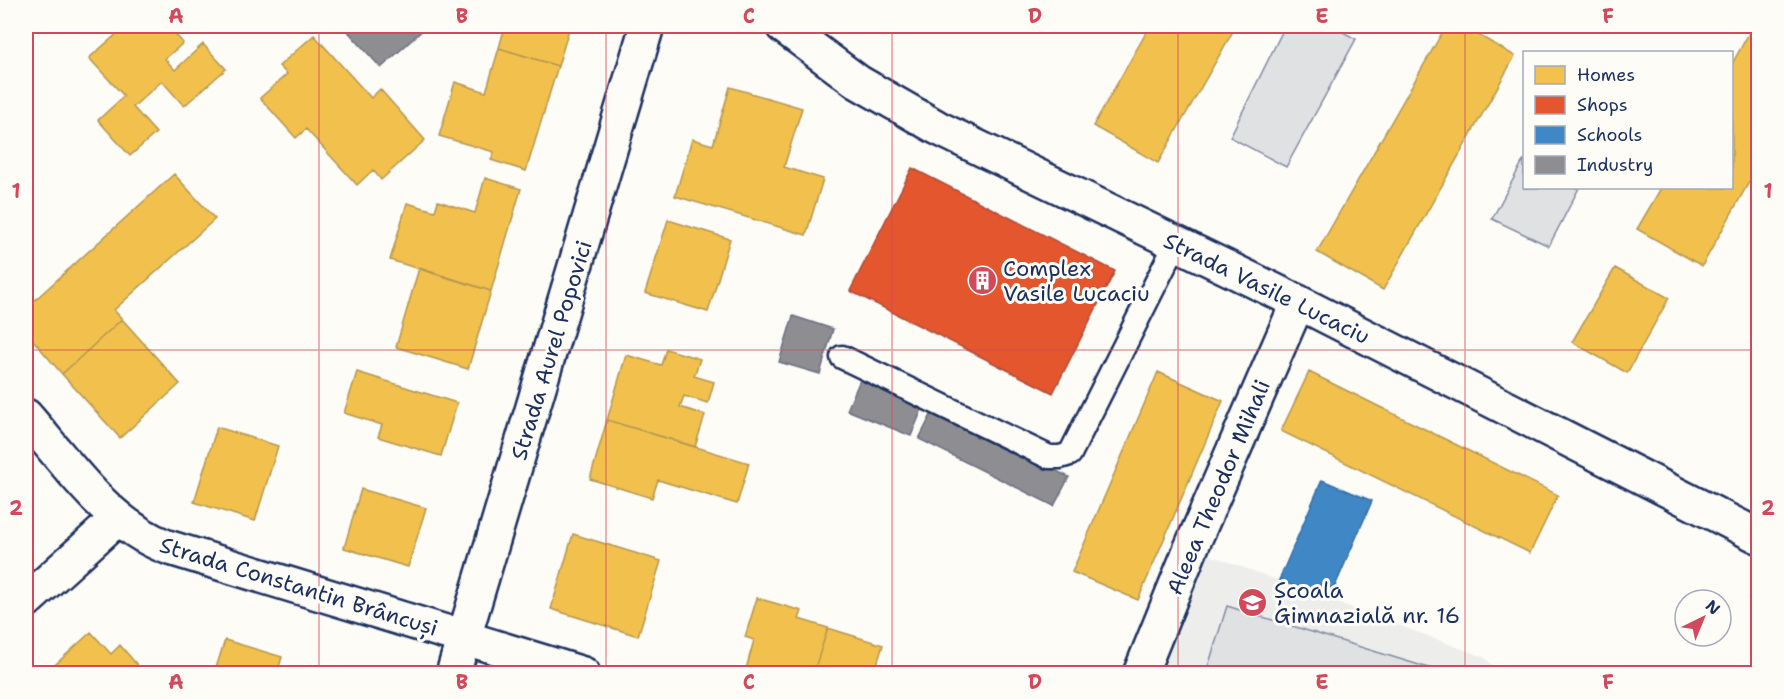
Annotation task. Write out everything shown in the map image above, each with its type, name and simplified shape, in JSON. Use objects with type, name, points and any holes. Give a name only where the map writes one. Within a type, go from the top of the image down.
[{"type":"street","name":"Strada Aurel Popovici","points":[[453,674],[647,26]]},
{"type":"street","name":"Strada Vasile Lucaciu","points":[[783,26],[858,82],[938,128],[1298,302],[1758,536]]},
{"type":"street","name":"Aleea Theodor Mihali","points":[[1140,674],[1191,548],[1298,302]]},
{"type":"street","name":"Strada Constantin Brâncuși","points":[[26,416],[98,499],[118,518],[139,534],[167,547],[583,674]]},
{"type":"street","points":[[26,601],[118,518]]},
{"type":"lane","points":[[842,357],[1049,457],[1070,454],[1176,243]]},
{"type":"shaded area","points":[[1285,26],[1332,26],[1356,39],[1286,167],[1230,137]]},
{"type":"shaded area","points":[[1523,161],[1523,189],[1578,189],[1549,246],[1492,219]]},
{"type":"shaded area","name":"Școala Gimnazială nr. 16","points":[[1191,548],[1484,657],[1499,673],[1140,674]]},
{"type":"shaded area","points":[[1227,606],[1445,673],[1206,673]]},
{"type":"building: Homes","points":[[126,26],[168,26],[183,43],[165,59],[175,70],[203,44],[226,69],[184,106],[162,81],[133,107],[156,133],[130,156],[98,120],[124,96],[89,58]]},
{"type":"building: Homes","points":[[505,26],[570,26],[558,66],[499,48]]},
{"type":"building: Homes","points":[[1150,26],[1236,26],[1158,163],[1093,126]]},
{"type":"building: Homes","points":[[1446,26],[1463,26],[1515,56],[1383,290],[1317,252]]},
{"type":"building: Homes","points":[[1753,26],[1758,26],[1758,166],[1702,266],[1637,229],[1660,189],[1733,189],[1733,62]]},
{"type":"building: Homes","points":[[314,35],[371,98],[380,89],[425,140],[381,180],[373,170],[357,185],[306,129],[296,138],[260,98],[287,74],[279,66]]},
{"type":"building: Homes","points":[[499,48],[558,66],[526,171],[491,160],[494,152],[439,136],[455,82],[486,92]]},
{"type":"building: Homes","points":[[730,87],[802,108],[784,167],[823,179],[806,235],[675,196],[692,139],[713,145]]},
{"type":"building: Homes","points":[[174,174],[215,219],[114,310],[122,319],[62,374],[26,332],[26,308]]},
{"type":"building: Homes","points":[[485,178],[521,189],[491,291],[390,260],[407,203],[435,211],[438,201],[475,213]]},
{"type":"building: Homes","points":[[668,220],[730,239],[708,312],[645,293]]},
{"type":"building: Homes","points":[[419,268],[491,291],[468,369],[396,347]]},
{"type":"building: Homes","points":[[1615,268],[1669,298],[1627,373],[1572,342]]},
{"type":"building: Homes","points":[[122,319],[180,384],[120,438],[62,374]]},
{"type":"building: Homes","points":[[666,349],[700,359],[694,376],[714,382],[708,403],[684,396],[680,407],[705,415],[695,447],[607,420],[626,355],[661,365]]},
{"type":"building: Homes","points":[[357,372],[457,403],[441,456],[378,437],[382,425],[344,413]]},
{"type":"building: Homes","points":[[1158,372],[1223,401],[1138,600],[1072,572]]},
{"type":"building: Homes","points":[[1309,372],[1558,495],[1530,553],[1281,431]]},
{"type":"building: Homes","points":[[607,420],[749,463],[737,504],[658,480],[652,498],[590,479]]},
{"type":"building: Homes","points":[[217,427],[278,446],[255,521],[194,502]]},
{"type":"building: Homes","points":[[361,489],[426,508],[408,567],[344,548]]},
{"type":"building: Homes","points":[[573,534],[661,561],[638,636],[551,609]]},
{"type":"building: Homes","points":[[1758,595],[1758,626],[1749,598]]},
{"type":"building: Homes","points":[[757,598],[802,611],[799,619],[828,628],[813,674],[761,674],[746,669],[754,640],[745,637]]},
{"type":"building: Homes","points":[[828,628],[883,645],[874,674],[813,674]]},
{"type":"building: Homes","points":[[91,632],[111,654],[120,645],[145,674],[45,674]]},
{"type":"building: Homes","points":[[225,640],[282,657],[277,674],[214,674]]},
{"type":"building: Homes","points":[[310,665],[339,674],[307,674]]},
{"type":"building: Shops","name":"Complex Vasile Lucaciu","points":[[912,168],[1115,271],[1053,393],[850,291]]},
{"type":"building: Schools","points":[[1322,480],[1372,501],[1329,600],[1279,580]]},
{"type":"building: Industry","points":[[343,26],[427,26],[381,68]]},
{"type":"building: Industry","points":[[793,316],[833,329],[820,374],[779,362]]},
{"type":"building: Industry","points":[[860,380],[923,407],[911,436],[847,410]]},
{"type":"building: Industry","points":[[933,411],[1069,477],[1054,506],[919,439]]},
{"type":"place","name":"Complex Vasile Lucaciu","points":[[982,281]]},
{"type":"place","name":"Școala Gimnazială nr. 16","points":[[1253,603]]}]
